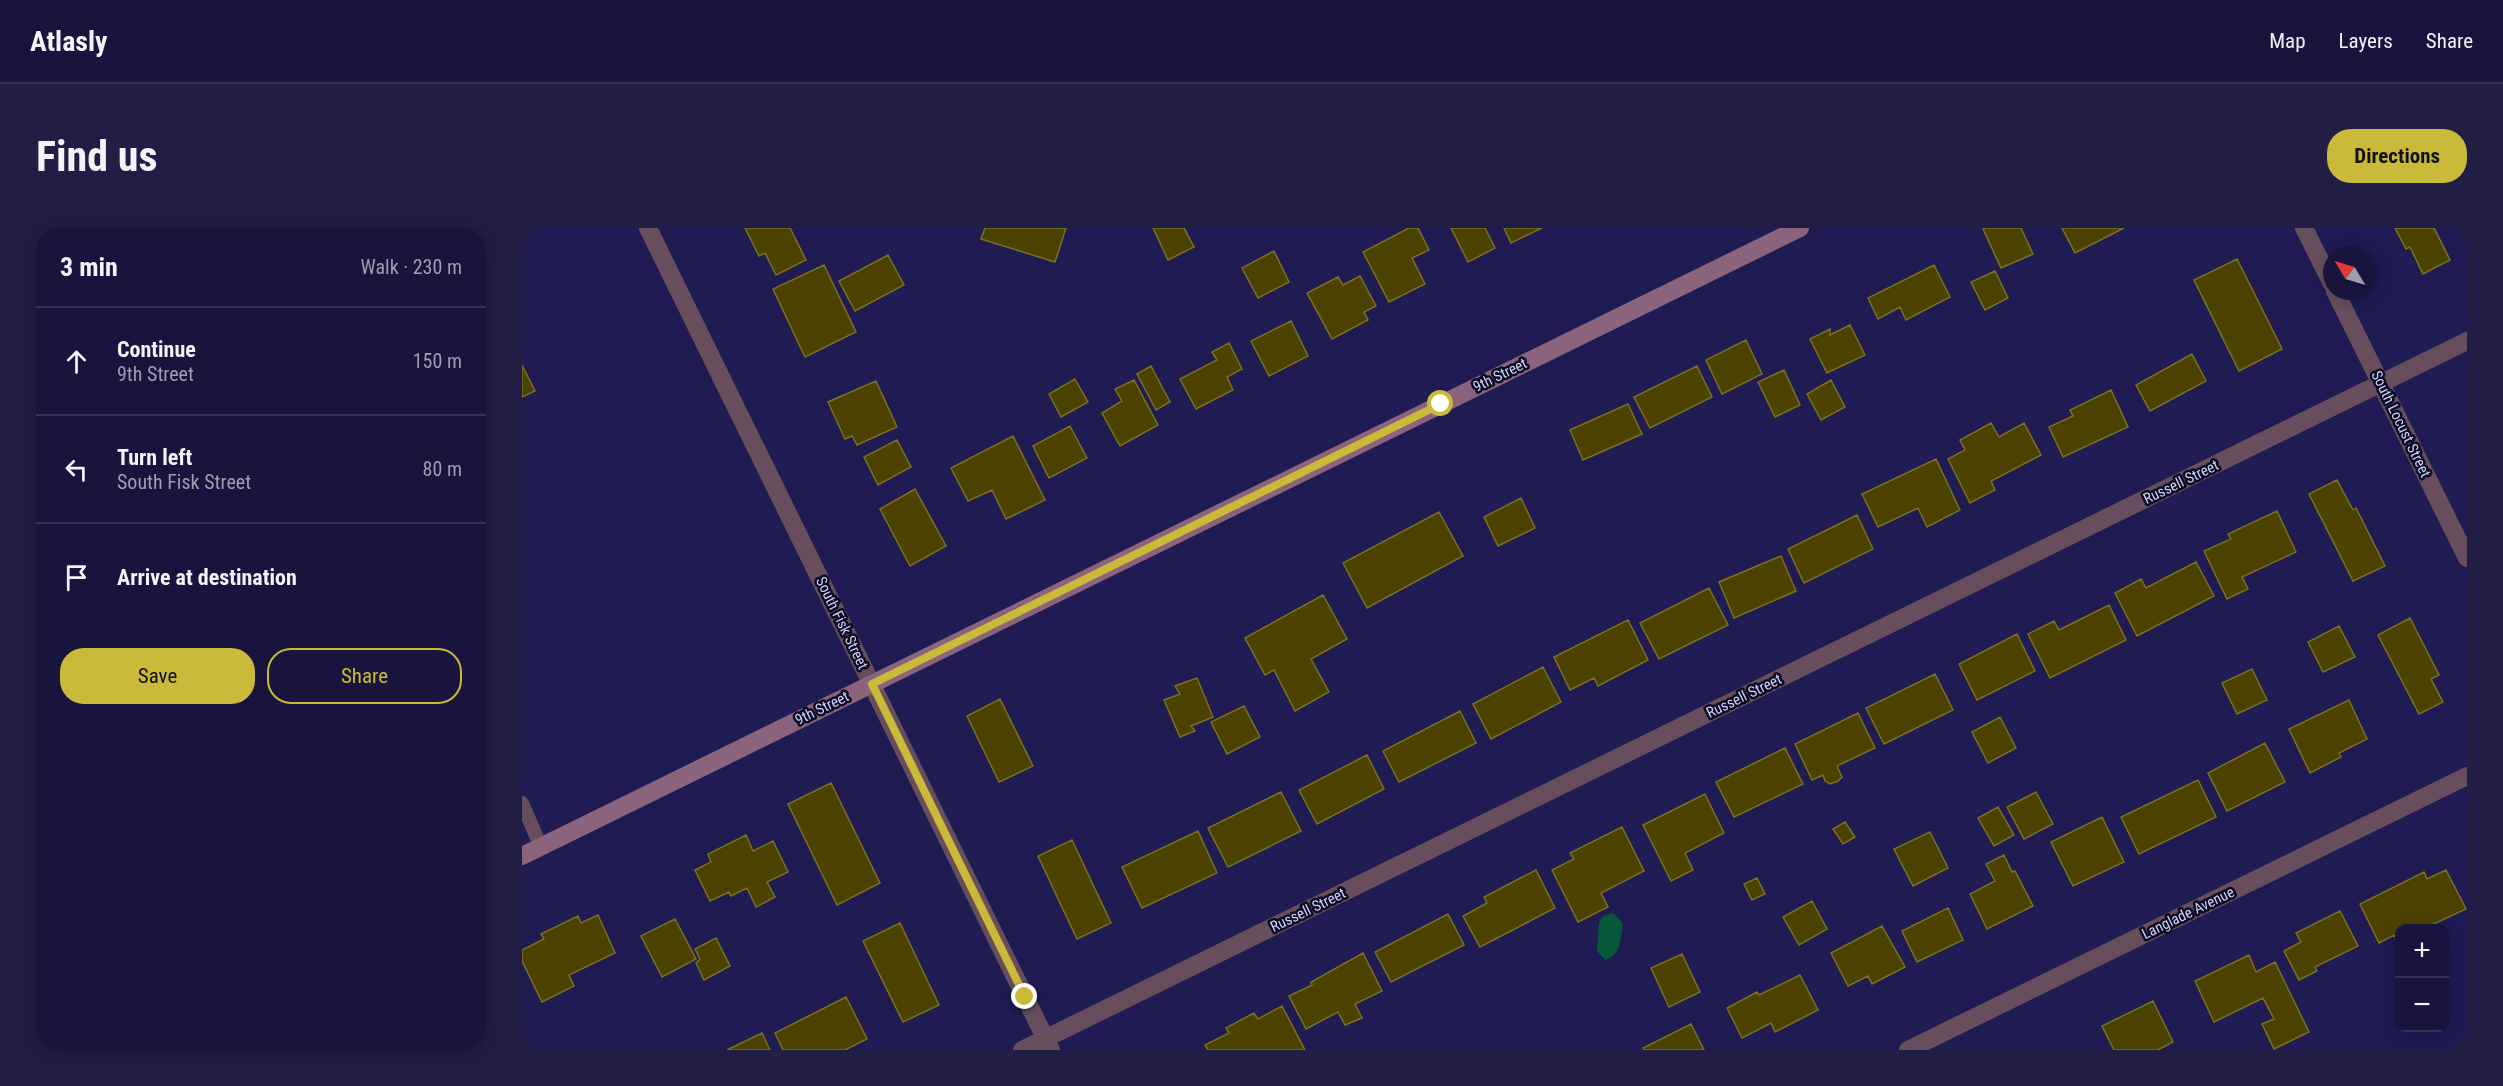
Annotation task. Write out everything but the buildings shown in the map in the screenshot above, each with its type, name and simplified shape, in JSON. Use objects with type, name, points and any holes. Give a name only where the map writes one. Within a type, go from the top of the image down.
[{"type":"street","name":"South Fisk Street","points":[[648,228],[1048,1044]]},
{"type":"street","name":"9th Street","points":[[522,856],[1800,228]]},
{"type":"street","points":[[2304,228],[2323,266]]},
{"type":"street","name":"South Locust Street","points":[[2339,300],[2467,558]]},
{"type":"street","name":"Russell Street","points":[[1022,1050],[1048,1044],[2467,341]]},
{"type":"street","name":"Langlade Avenue","points":[[1908,1050],[2467,776]]},
{"type":"lane","points":[[522,803],[541,847]]},
{"type":"shaded area","points":[[1612,913],[1623,925],[1617,951],[1605,960],[1597,951],[1599,923],[1603,916]]},
{"type":"route","points":[[1025,997],[872,684],[1441,404]]}]
